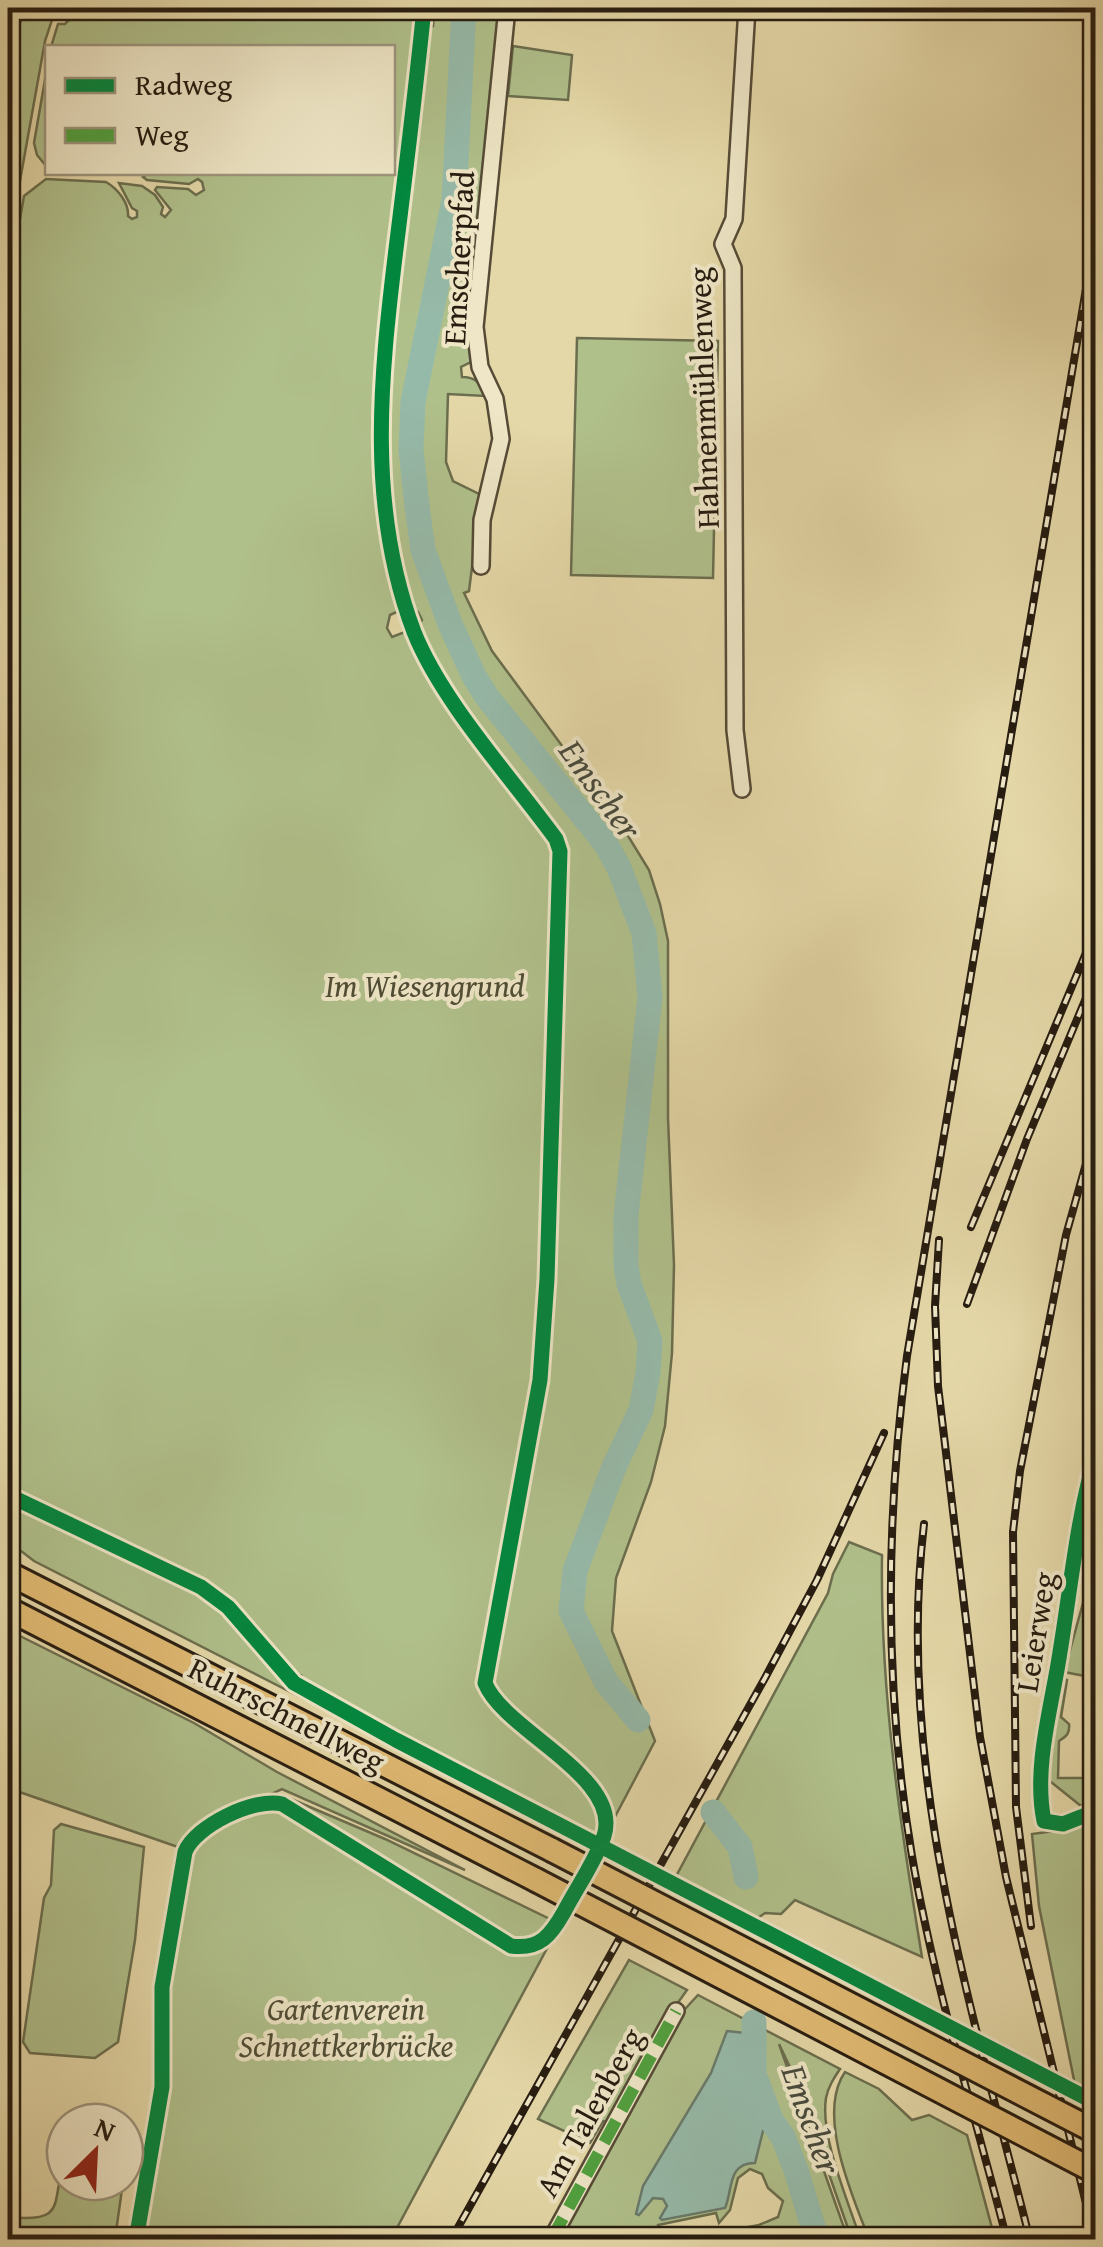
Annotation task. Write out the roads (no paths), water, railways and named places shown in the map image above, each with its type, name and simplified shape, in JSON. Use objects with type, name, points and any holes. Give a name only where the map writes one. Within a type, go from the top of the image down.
[{"type":"highway","points":[[8,1561],[52,1595]]},
{"type":"highway","name":"Ruhrschnellweg","points":[[8,1573],[1096,2132]]},
{"type":"highway","name":"Ruhrschnellweg","points":[[8,1608],[1096,2172]]},
{"type":"main road","points":[[8,24],[12,8]]},
{"type":"street","name":"Emscherpfad","points":[[482,566],[482,520],[501,439],[500,418],[480,367],[476,327],[507,8]]},
{"type":"street","name":"Hahnenmühlenweg","points":[[742,789],[735,730],[733,268],[724,244],[734,219],[747,8]]},
{"type":"street","name":"Leierweg","points":[[1044,1821],[1040,1804],[1043,1759],[1082,1515],[1096,1454]]},
{"type":"street","name":"Am Talenberg","points":[[551,2240],[676,2011]]},
{"type":"waterway","name":"Emscher","points":[[464,8],[454,200],[413,402],[411,450],[423,550],[474,676],[606,844],[644,933],[650,997],[626,1216],[626,1265],[650,1341],[648,1372],[641,1410],[614,1467],[575,1571],[571,1611],[606,1682],[638,1720]]},
{"type":"waterway","name":"Emscher","points":[[713,1812],[740,1847],[746,1877]]},
{"type":"waterway","name":"Emscher","points":[[754,2022],[754,2074],[796,2170],[817,2240]]},
{"type":"railway","points":[[1007,2240],[943,2000],[912,1856],[892,1669],[892,1544],[907,1356],[1096,229]]},
{"type":"railway","points":[[971,1227],[1096,929]]},
{"type":"railway","points":[[967,1304],[1027,1139],[1096,974]]},
{"type":"railway","points":[[1031,1926],[1016,1807],[1013,1532],[1020,1471],[1066,1235],[1096,1128]]},
{"type":"railway","points":[[939,1240],[935,1306],[938,1386],[980,1737],[1006,1877],[1095,2240]]},
{"type":"railway","points":[[451,2240],[765,1678],[817,1580],[884,1433]]},
{"type":"railway","points":[[924,1524],[918,1615],[920,1706],[929,1796],[963,1975],[1030,2240]]},
{"type":"park label","name":"Im Wiesengrund","points":[[425,985]]},
{"type":"park label","name":"Gartenverein Schnettkerbrücke","points":[[346,2026]]}]
